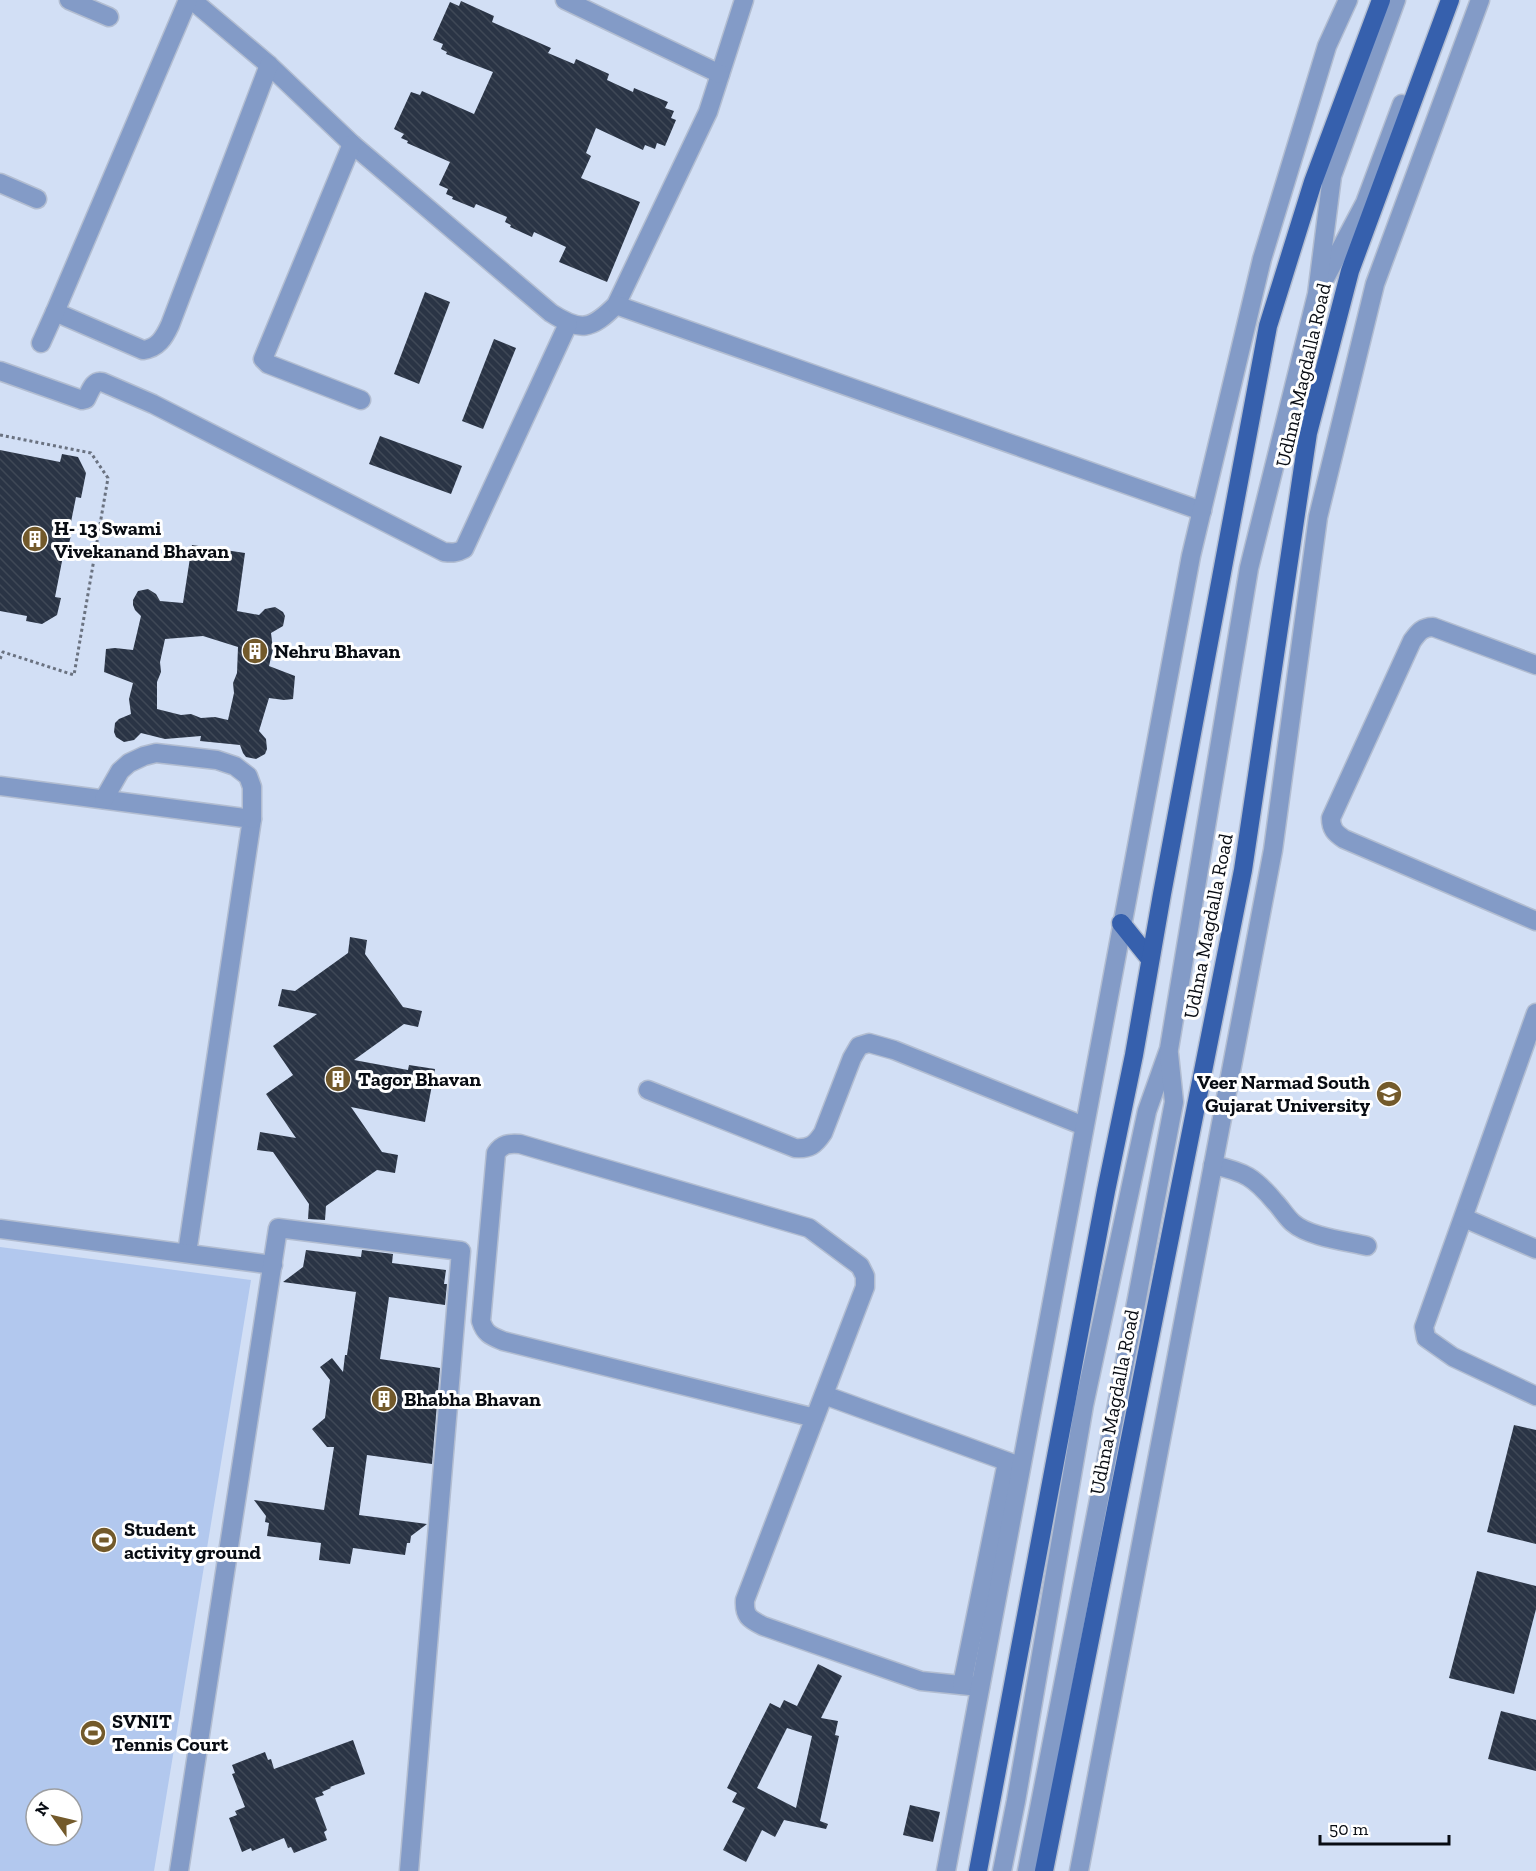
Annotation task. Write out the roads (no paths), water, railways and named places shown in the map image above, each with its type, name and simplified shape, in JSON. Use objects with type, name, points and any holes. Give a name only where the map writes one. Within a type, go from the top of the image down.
[{"type":"main road","name":"Udhna Magdalla Road","points":[[978,1871],[1103,1202],[1134,1054],[1268,326],[1313,182],[1381,0]]},
{"type":"main road","name":"Udhna Magdalla Road","points":[[1044,1871],[1244,870],[1308,433],[1350,271],[1450,0]]},
{"type":"main road","points":[[1121,923],[1150,959]]},
{"type":"street","points":[[69,0],[109,17]]},
{"type":"street","points":[[41,343],[190,0],[269,65],[352,144],[551,313],[568,324],[583,326],[600,321],[616,305],[708,111],[744,0]]},
{"type":"street","points":[[565,0],[597,7],[720,74]]},
{"type":"street","points":[[946,1871],[971,1686],[1084,1126],[1191,556],[1262,259],[1327,46],[1348,0]]},
{"type":"street","points":[[1002,1871],[1017,1801],[1084,1405],[1147,1111],[1169,1049],[1249,568],[1317,294],[1332,176],[1396,0]]},
{"type":"street","points":[[1317,294],[1365,203],[1441,0]]},
{"type":"street","points":[[1079,1871],[1274,850],[1318,517],[1375,284],[1480,0]]},
{"type":"street","points":[[56,312],[143,350],[158,345],[170,326],[269,65]]},
{"type":"street","points":[[352,144],[263,356],[264,362],[268,364],[360,400]]},
{"type":"street","points":[[0,183],[37,199]]},
{"type":"street","points":[[616,305],[1202,511]]},
{"type":"street","points":[[0,371],[82,400],[86,399],[94,383],[102,382],[153,404],[444,552],[452,553],[464,549],[568,324]]},
{"type":"street","points":[[1536,665],[1433,627],[1425,627],[1418,632],[1331,818],[1331,825],[1335,833],[1344,839],[1536,921]]},
{"type":"street","points":[[104,799],[120,771],[144,756],[156,753],[217,760],[236,766],[248,776],[252,787],[252,819],[187,1253]]},
{"type":"street","points":[[0,786],[252,819]]},
{"type":"street","points":[[1536,1013],[1424,1327],[1426,1338],[1453,1357],[1536,1396]]},
{"type":"street","points":[[648,1090],[795,1148],[807,1149],[816,1143],[823,1132],[852,1058],[859,1046],[869,1043],[894,1050],[1084,1126]]},
{"type":"street","points":[[1027,1871],[1174,1102],[1169,1049]]},
{"type":"street","points":[[815,1418],[503,1341],[490,1336],[483,1330],[481,1321],[496,1153],[500,1146],[510,1143],[520,1144],[795,1223],[820,1235],[860,1266],[865,1276],[865,1287],[824,1395],[745,1600],[744,1610],[748,1616],[763,1626],[921,1681],[971,1686]]},
{"type":"street","points":[[1213,1165],[1239,1171],[1251,1177],[1299,1227],[1367,1246]]},
{"type":"street","points":[[1464,1218],[1536,1249]]},
{"type":"street","points":[[179,1871],[278,1228],[461,1251],[409,1871]]},
{"type":"street","points":[[0,1229],[273,1265]]},
{"type":"street","points":[[824,1395],[1014,1464]]},
{"type":"place","name":"H- 13 Swami Vivekanand Bhavan","points":[[35,539]]},
{"type":"place","name":"Nehru Bhavan","points":[[255,651]]},
{"type":"place","name":"Tagor Bhavan","points":[[338,1079]]},
{"type":"place","name":"Veer Narmad South Gujarat University","points":[[1389,1094]]},
{"type":"place","name":"Bhabha Bhavan","points":[[384,1399]]},
{"type":"place","name":"Student activity ground","points":[[104,1540]]},
{"type":"place","name":"SVNIT Tennis Court","points":[[93,1733]]}]
